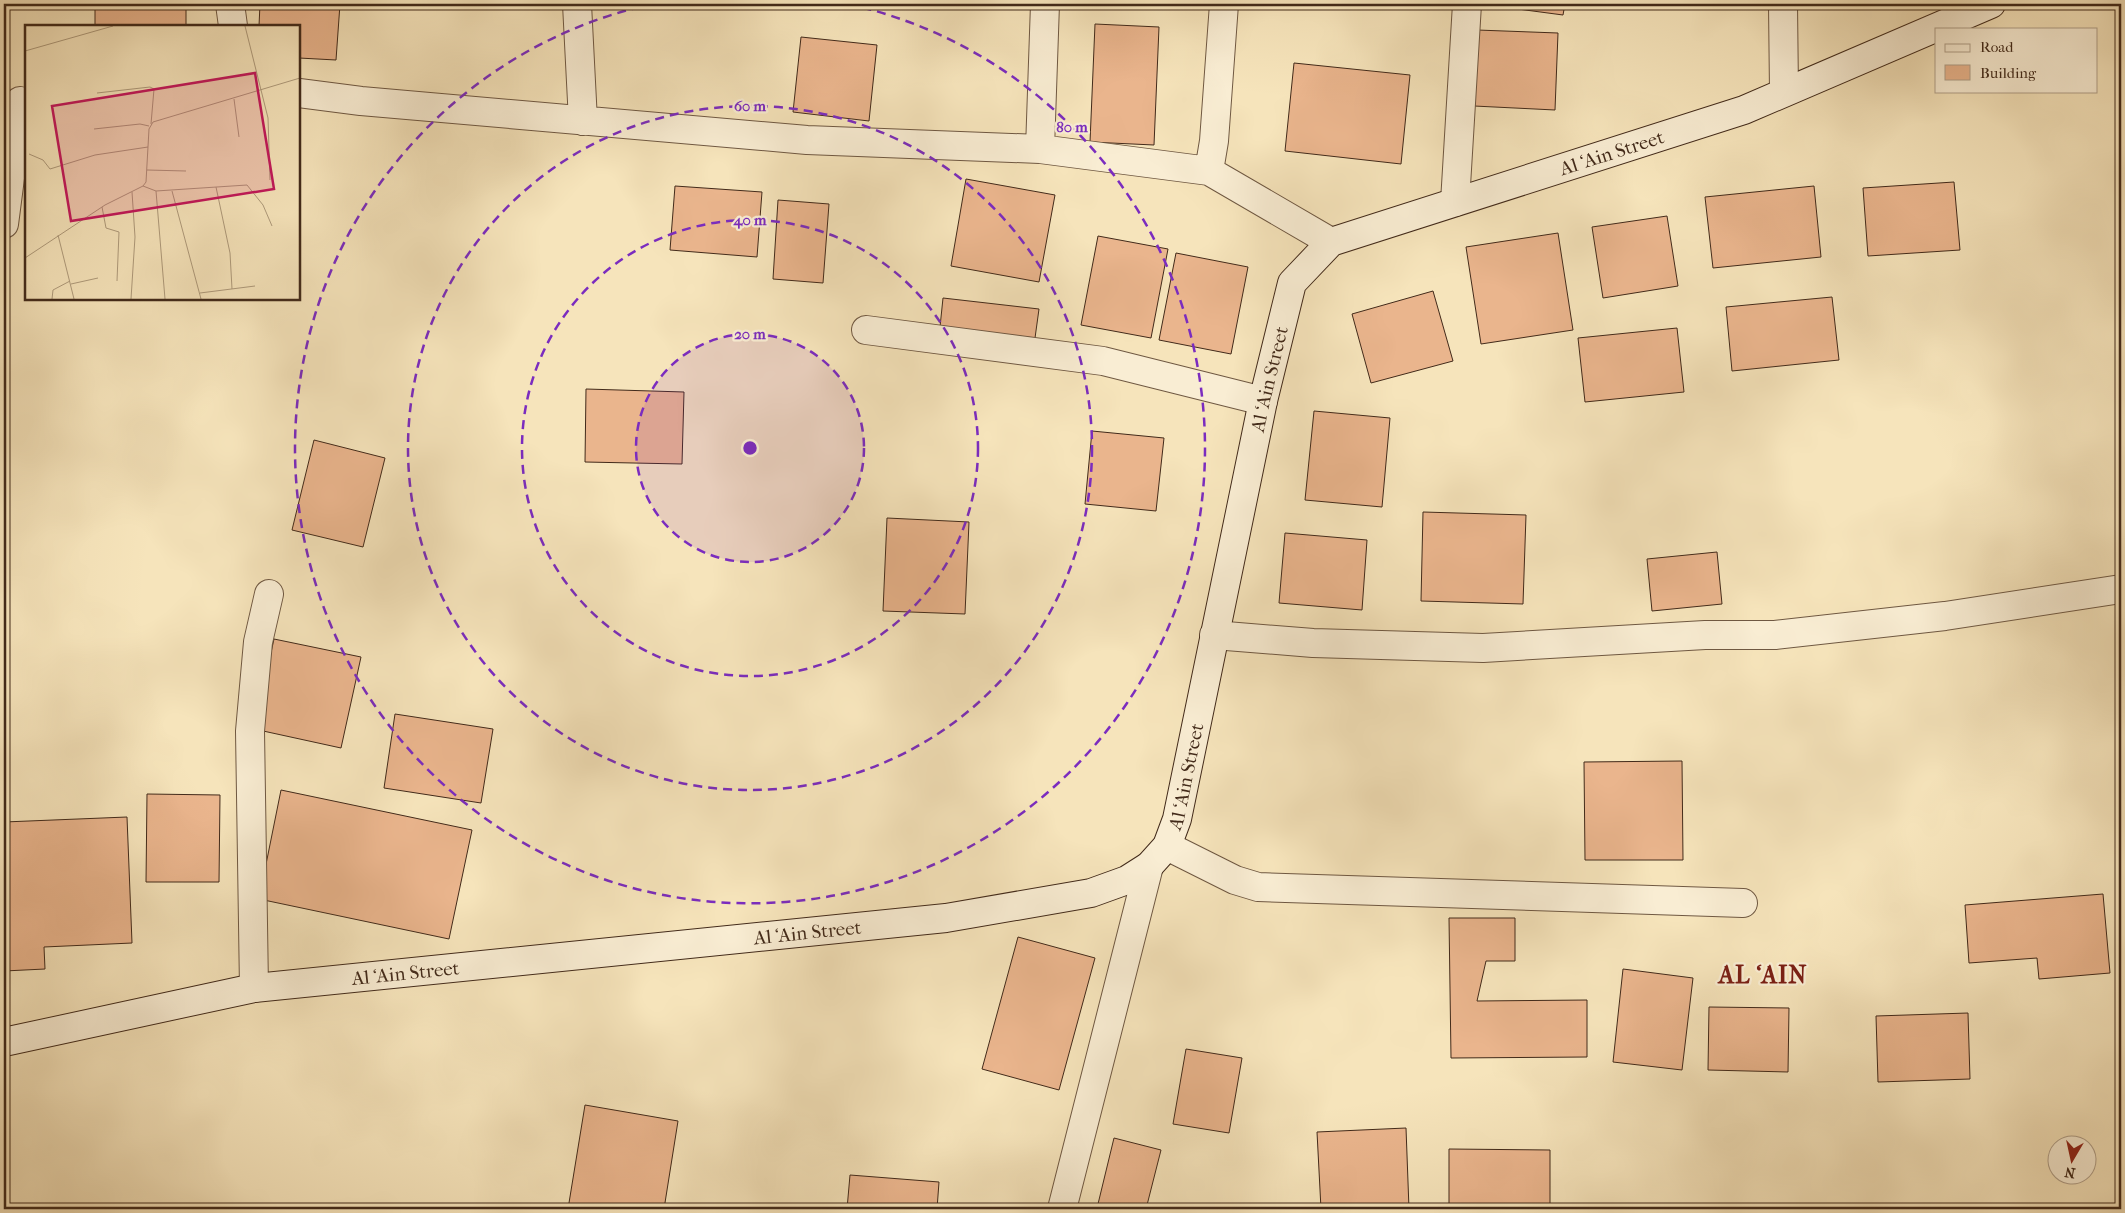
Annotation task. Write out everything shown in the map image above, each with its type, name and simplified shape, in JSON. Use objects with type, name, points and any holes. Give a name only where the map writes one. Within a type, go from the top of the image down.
[{"type":"street","points":[[230,4],[232,25]]},
{"type":"street","points":[[577,4],[583,121]]},
{"type":"street","points":[[1040,149],[1045,4]]},
{"type":"street","points":[[1209,170],[1214,141],[1224,4]]},
{"type":"street","points":[[1455,202],[1467,4]]},
{"type":"street","points":[[1783,4],[1784,92]]},
{"type":"street","name":"Al ‘Ain Street","points":[[4,1042],[254,988],[946,918],[1091,893],[1127,880],[1149,866],[1167,846],[1177,819],[1263,402],[1292,283],[1331,242],[1744,110],[1991,4]]},
{"type":"street","points":[[300,93],[361,101],[807,140],[1040,149],[1209,170],[1331,242]]},
{"type":"street","points":[[4,224],[20,101]]},
{"type":"street","points":[[866,330],[1103,361],[1263,402]]},
{"type":"street","points":[[1214,635],[1313,643],[1483,648],[1705,635],[1775,635],[1945,616],[2121,589]]},
{"type":"street","points":[[254,988],[250,731],[258,642],[269,594]]},
{"type":"street","points":[[1167,846],[1235,880],[1258,886],[1744,903]]},
{"type":"street","points":[[1062,1209],[1149,866]]},
{"type":"building","points":[[95,4],[186,4],[186,25],[95,25]]},
{"type":"building","points":[[260,4],[340,4],[336,60],[300,58],[300,25],[259,25]]},
{"type":"building","points":[[1480,4],[1565,4],[1563,15]]},
{"type":"building","points":[[1095,24],[1159,27],[1154,145],[1090,142]]},
{"type":"building","points":[[1477,30],[1558,33],[1555,110],[1474,106]]},
{"type":"building","points":[[801,37],[877,45],[869,121],[793,112]]},
{"type":"building","points":[[1294,63],[1410,75],[1401,164],[1285,151]]},
{"type":"building","points":[[966,179],[1055,195],[1039,282],[951,266]]},
{"type":"building","points":[[1954,182],[1960,250],[1868,256],[1863,188]]},
{"type":"building","points":[[675,186],[762,192],[757,257],[670,250]]},
{"type":"building","points":[[1814,186],[1821,257],[1713,268],[1705,197]]},
{"type":"building","points":[[778,200],[829,204],[823,283],[773,279]]},
{"type":"building","points":[[1667,216],[1678,286],[1603,298],[1592,227]]},
{"type":"building","points":[[1558,233],[1573,330],[1481,344],[1466,247]]},
{"type":"building","points":[[1098,236],[1168,249],[1151,338],[1081,325]]},
{"type":"building","points":[[1176,253],[1248,267],[1231,354],[1159,340]]},
{"type":"building","points":[[1433,291],[1453,361],[1371,383],[1352,314]]},
{"type":"building","points":[[1832,297],[1839,360],[1732,371],[1726,307]]},
{"type":"building","points":[[943,298],[1039,309],[1035,338],[940,327]]},
{"type":"building","points":[[1677,328],[1684,392],[1585,402],[1578,338]]},
{"type":"building","points":[[586,389],[684,392],[682,464],[585,462]]},
{"type":"building","points":[[1314,411],[1390,418],[1382,507],[1305,500]]},
{"type":"building","points":[[1092,431],[1164,438],[1156,511],[1085,504]]},
{"type":"building","points":[[314,440],[385,458],[363,547],[292,530]]},
{"type":"building","points":[[1423,512],[1526,515],[1523,604],[1421,601]]},
{"type":"building","points":[[887,518],[969,522],[965,614],[883,611]]},
{"type":"building","points":[[1285,533],[1367,540],[1362,610],[1279,603]]},
{"type":"building","points":[[1717,552],[1722,604],[1652,611],[1647,559]]},
{"type":"building","points":[[274,639],[361,657],[341,748],[254,729]]},
{"type":"building","points":[[395,714],[493,729],[481,803],[384,788]]},
{"type":"building","points":[[1682,761],[1683,860],[1585,860],[1584,762]]},
{"type":"building","points":[[281,790],[472,830],[449,939],[259,899]]},
{"type":"building","points":[[147,794],[220,795],[219,882],[146,882]]},
{"type":"building","points":[[127,817],[132,943],[44,947],[45,969],[4,971],[4,822]]},
{"type":"building","points":[[2103,894],[2110,973],[2039,979],[2037,958],[1969,963],[1965,905]]},
{"type":"building","points":[[1449,918],[1515,918],[1515,961],[1486,961],[1477,1001],[1587,1000],[1587,1057],[1451,1058]]},
{"type":"building","points":[[1018,937],[1095,958],[1059,1090],[982,1069]]},
{"type":"building","points":[[1623,969],[1693,978],[1682,1070],[1613,1062]]},
{"type":"building","points":[[1709,1007],[1789,1008],[1788,1072],[1708,1070]]},
{"type":"building","points":[[1968,1013],[1970,1079],[1878,1082],[1876,1016]]},
{"type":"building","points":[[1186,1049],[1242,1058],[1229,1133],[1173,1124]]},
{"type":"building","points":[[585,1105],[678,1121],[664,1209],[568,1209]]},
{"type":"building","points":[[1406,1128],[1409,1209],[1321,1209],[1317,1132]]},
{"type":"building","points":[[1114,1138],[1161,1150],[1146,1209],[1121,1209],[1098,1204]]},
{"type":"building","points":[[1449,1149],[1550,1150],[1550,1209],[1449,1209]]},
{"type":"building","points":[[850,1175],[939,1182],[937,1209],[847,1209]]},
{"type":"district","name":"AL ‘AIN","points":[[1763,975]]}]
